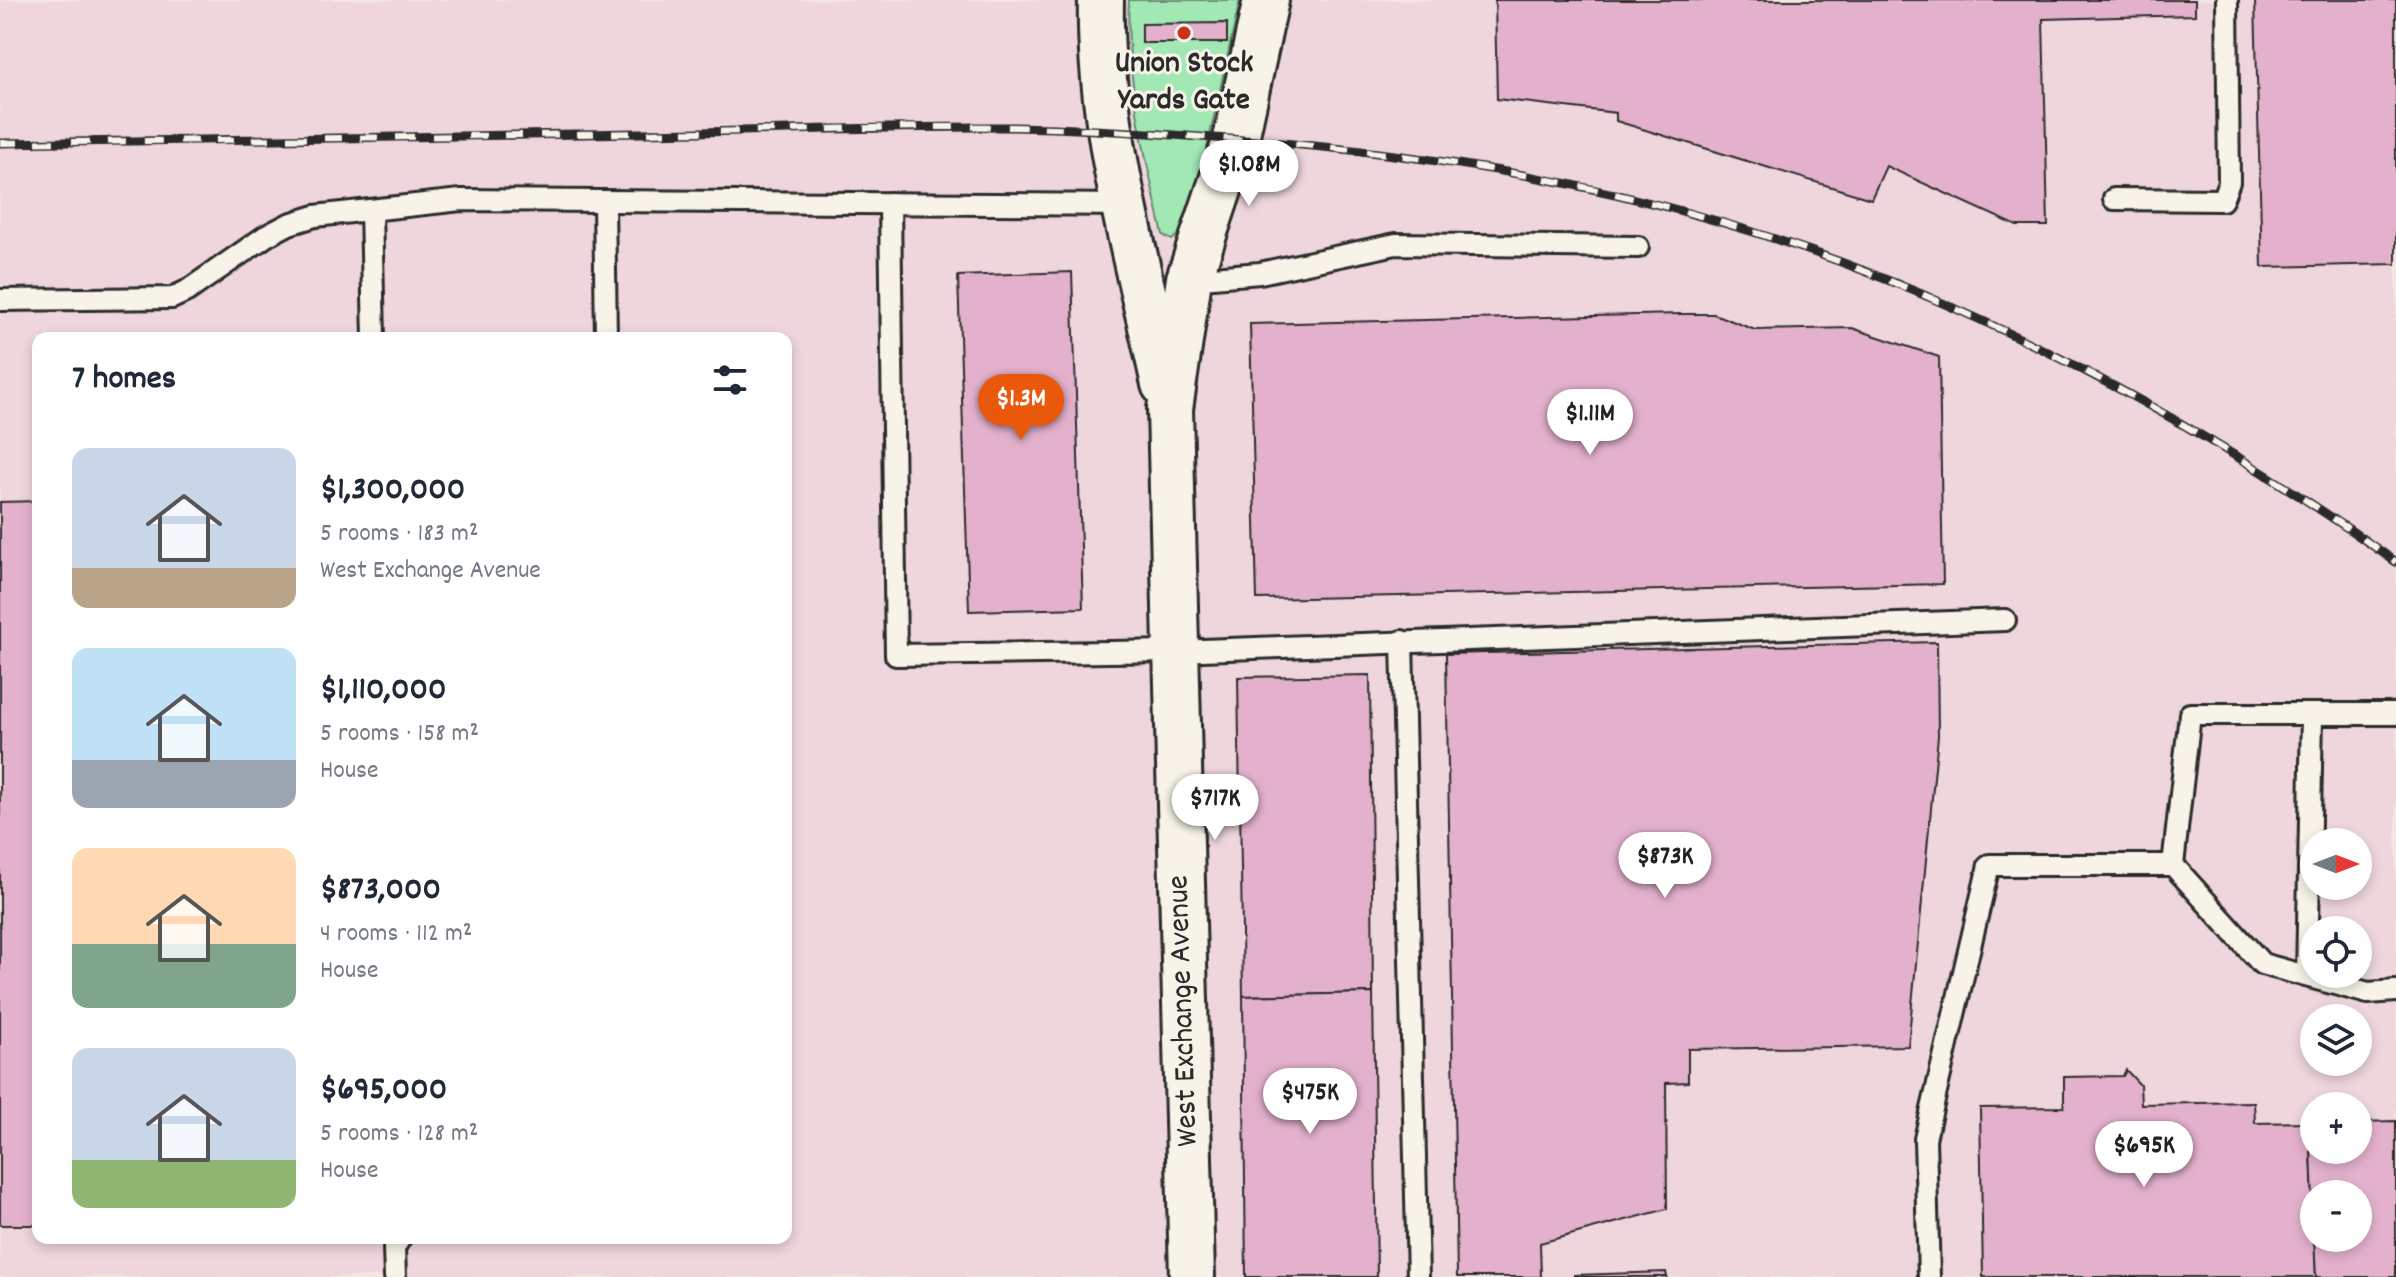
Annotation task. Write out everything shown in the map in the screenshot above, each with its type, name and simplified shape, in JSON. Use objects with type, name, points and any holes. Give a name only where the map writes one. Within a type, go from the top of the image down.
[{"type":"street","name":"West Exchange Avenue","points":[[1101,0],[1102,68],[1110,131],[1170,409]]},
{"type":"street","name":"West Exchange Avenue","points":[[1192,1277],[1170,409],[1189,279],[1236,139],[1266,0]]},
{"type":"lane","points":[[2114,199],[2222,200],[2229,182],[2227,0]]},
{"type":"lane","points":[[0,300],[172,298],[289,224],[315,216],[461,200],[1126,205]]},
{"type":"lane","points":[[604,201],[606,332]]},
{"type":"lane","points":[[890,203],[896,655],[1176,651],[2005,620]]},
{"type":"lane","points":[[371,210],[374,332]]},
{"type":"lane","points":[[1189,279],[1260,273],[1396,244],[1638,247]]},
{"type":"lane","points":[[1402,641],[1418,1277]]},
{"type":"lane","points":[[2173,865],[2190,714],[2396,714]]},
{"type":"lane","points":[[2308,916],[2312,714]]},
{"type":"lane","points":[[1929,1277],[1925,1139],[1989,865],[2173,865],[2262,964],[2300,974]]},
{"type":"lane","points":[[2350,988],[2368,993],[2396,991]]},
{"type":"lane","points":[[394,1244],[395,1277]]},
{"type":"shaded area","points":[[0,0],[2396,0],[2396,1277],[0,1277]]},
{"type":"green space","points":[[1129,0],[1240,0],[1202,171],[1182,231],[1172,240],[1163,235],[1138,118],[1130,57]]},
{"type":"building","points":[[1495,0],[2195,0],[2195,15],[2043,19],[2048,226],[2017,226],[1886,166],[1871,199],[1616,121],[1616,113],[1497,99]]},
{"type":"building","points":[[2255,0],[2396,0],[2396,264],[2262,267]]},
{"type":"building","name":"Union Stock Yards Gate","points":[[1227,23],[1227,43],[1142,43],[1142,24]]},
{"type":"building","points":[[1072,272],[1083,608],[969,611],[958,276]]},
{"type":"building","points":[[1714,314],[1755,330],[1852,328],[1939,357],[1943,584],[1257,599],[1250,324]]},
{"type":"building","points":[[32,501],[32,1225],[0,1225],[0,502]]},
{"type":"building","points":[[1937,642],[1938,736],[1908,1046],[1688,1049],[1688,1082],[1666,1083],[1667,1209],[1540,1243],[1541,1277],[1457,1277],[1446,654]]},
{"type":"building","points":[[1370,675],[1373,993],[1243,996],[1238,677]]},
{"type":"building","points":[[1373,993],[1377,1277],[1246,1277],[1243,996]]},
{"type":"building","points":[[2126,1070],[2140,1085],[2141,1104],[2254,1102],[2255,1123],[2300,1122],[2300,1164],[2312,1164],[2312,1180],[2300,1180],[2300,1252],[2315,1252],[2316,1277],[1983,1277],[1980,1108],[2064,1107],[2064,1077],[2123,1076]]},
{"type":"building","points":[[2396,1121],[2396,1277],[2316,1277],[2315,1252],[2372,1252],[2372,1180],[2312,1180],[2312,1164],[2372,1164],[2372,1122]]},
{"type":"building","points":[[1666,1272],[1667,1277],[1574,1277],[1574,1275]]},
{"type":"railway","points":[[0,143],[1013,127],[1130,132],[1331,148],[1525,175],[1653,203],[1717,221],[1895,283],[1983,321],[2156,409],[2239,458],[2396,562]]},
{"type":"place","name":"Union Stock Yards Gate","points":[[1184,33]]}]
